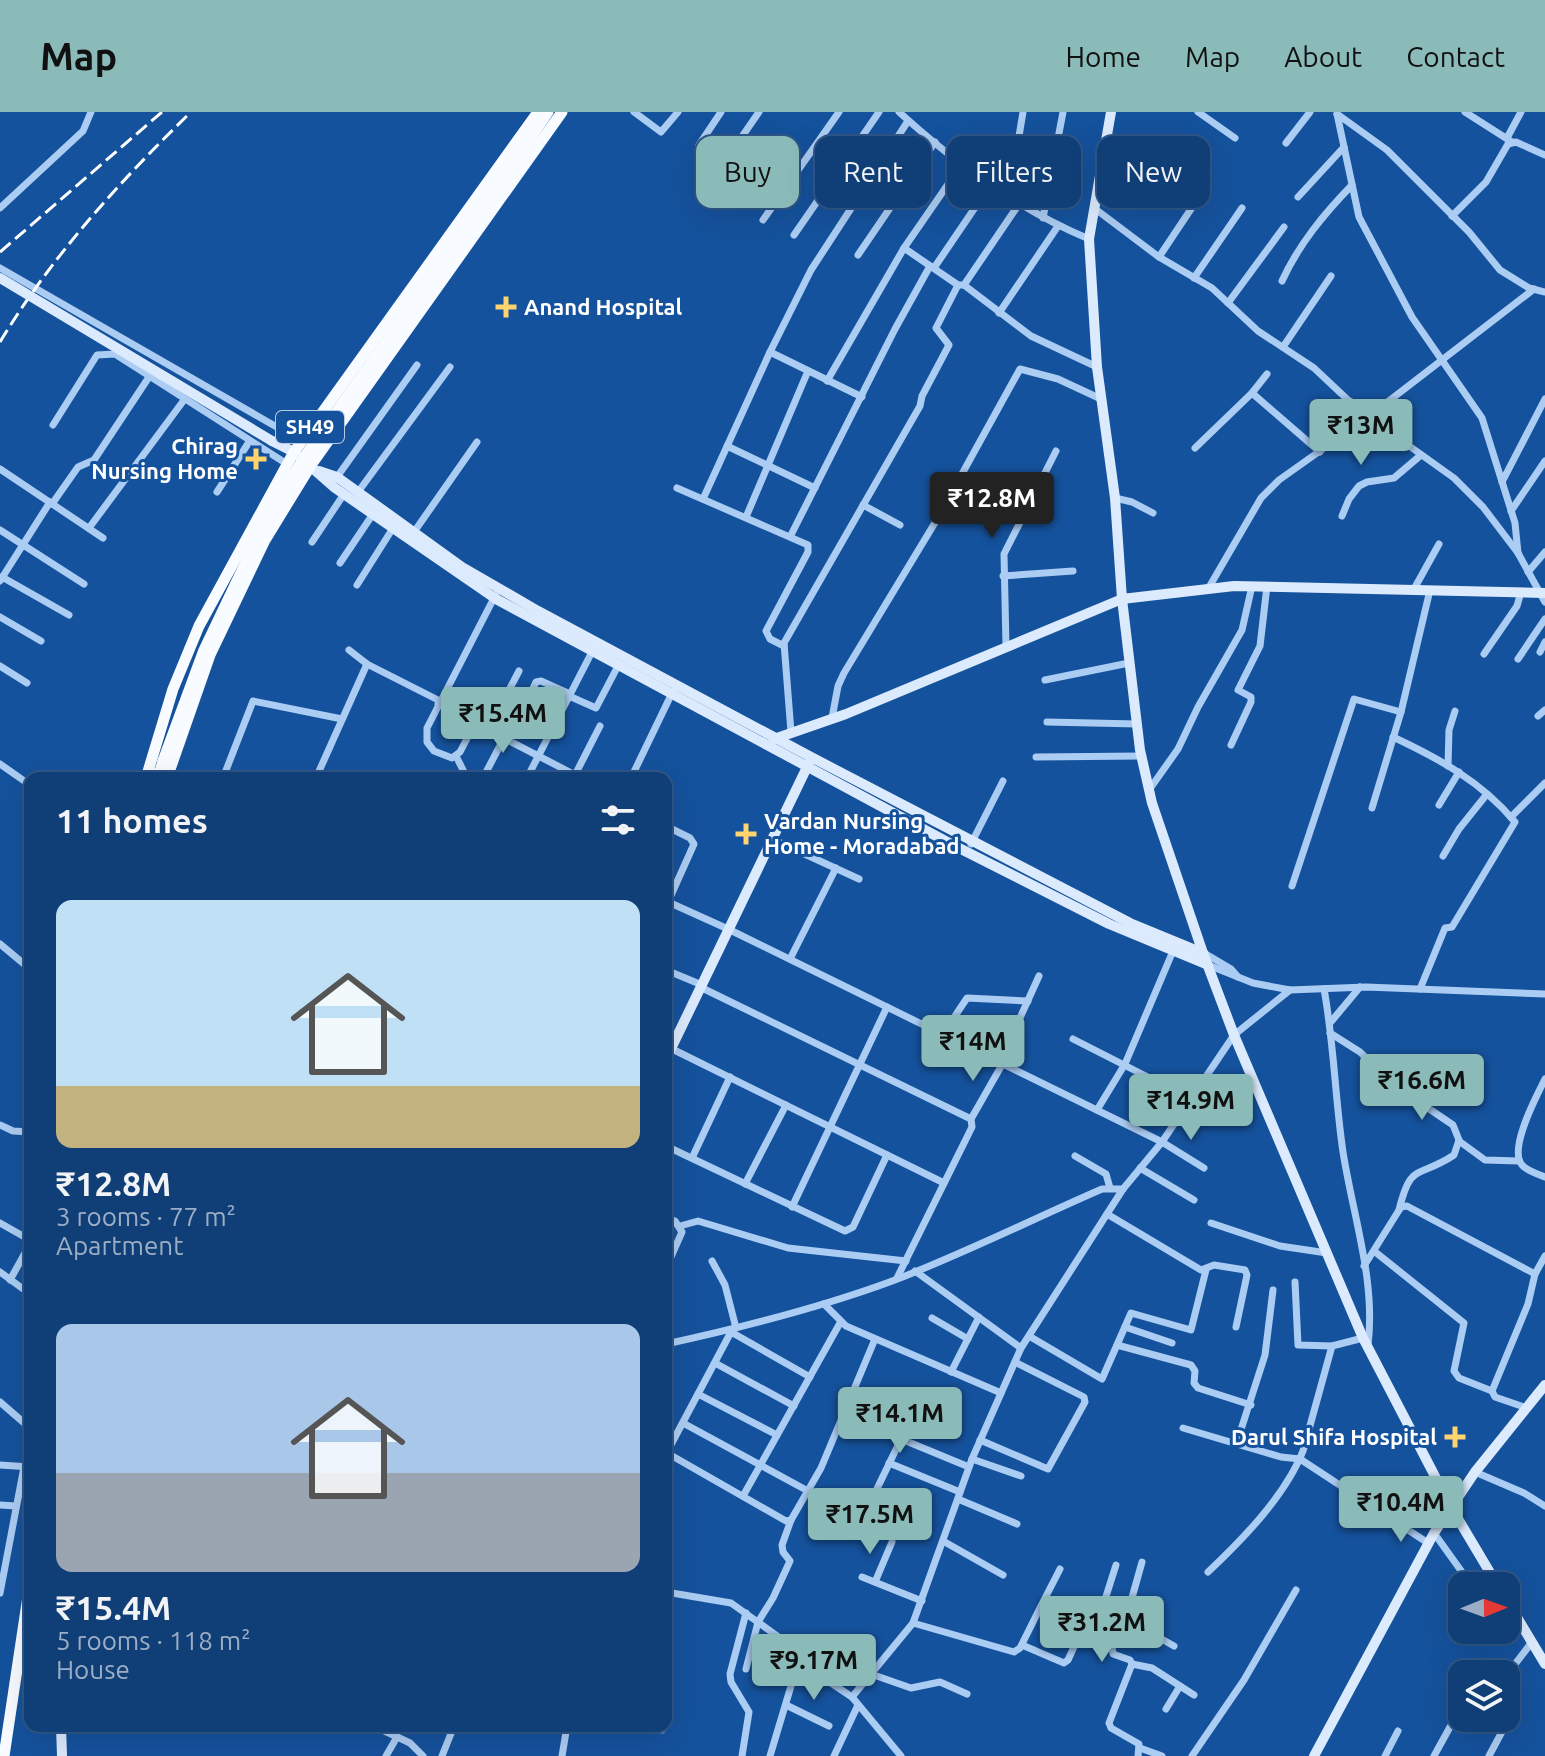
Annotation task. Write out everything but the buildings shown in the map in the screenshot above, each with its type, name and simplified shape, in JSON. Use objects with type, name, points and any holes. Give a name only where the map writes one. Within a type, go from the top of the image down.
[{"type":"main road","name":"SH49","points":[[158,772],[173,689],[199,626],[287,464],[538,112]]},
{"type":"main road","name":"SH49","points":[[159,772],[204,650],[267,518],[307,453],[548,112]]},
{"type":"main road","name":"SH49","points":[[159,772],[265,540],[562,112]]},
{"type":"main road","points":[[1111,112],[1089,239],[1097,367],[1115,498],[1122,599],[1141,756],[1149,790],[1203,953],[1234,1035],[1366,1343],[1451,1507],[1490,1572]]},
{"type":"main road","points":[[0,278],[294,452],[344,494],[497,594],[674,689],[766,744],[973,841],[1130,923],[1203,953]]},
{"type":"main road","points":[[314,468],[337,477],[414,532],[429,548]]},
{"type":"main road","points":[[766,744],[776,737],[832,718],[1122,599],[1252,586],[1521,592],[1543,596]]},
{"type":"main road","points":[[594,646],[619,664],[776,737],[809,762],[967,852],[1109,924],[1208,965]]},
{"type":"main road","points":[[672,1043],[809,762]]},
{"type":"main road","points":[[1314,1756],[1431,1538],[1475,1472],[1545,1385]]},
{"type":"main road","points":[[4,1756],[24,1623]]},
{"type":"main road","points":[[1520,1623],[1545,1664]]},
{"type":"main road","points":[[61,1732],[62,1756]]},
{"type":"street","points":[[0,208],[83,131],[91,112]]},
{"type":"street","points":[[634,112],[661,132],[665,131],[678,112]]},
{"type":"street","points":[[705,136],[721,112]]},
{"type":"street","points":[[742,136],[759,112]]},
{"type":"street","points":[[763,220],[839,112]]},
{"type":"street","points":[[794,235],[879,112]]},
{"type":"street","points":[[899,112],[947,152]]},
{"type":"street","points":[[1011,112],[1022,116],[1019,136]]},
{"type":"street","points":[[1043,218],[1063,112]]},
{"type":"street","points":[[1198,112],[1235,138]]},
{"type":"street","points":[[1286,143],[1310,112]]},
{"type":"street","points":[[1465,112],[1509,140],[1545,155]]},
{"type":"street","points":[[1452,216],[1486,182],[1521,112]]},
{"type":"street","points":[[1336,113],[1359,217],[1412,317],[1482,418],[1511,511],[1518,553]]},
{"type":"street","points":[[1336,113],[1387,150],[1469,232],[1500,270],[1545,292]]},
{"type":"street","points":[[703,499],[770,352],[817,260],[908,121]]},
{"type":"street","points":[[858,255],[935,142]]},
{"type":"street","points":[[1298,197],[1344,147]]},
{"type":"street","points":[[1282,281],[1318,221],[1352,185]]},
{"type":"street","points":[[827,381],[904,248],[947,186]]},
{"type":"street","points":[[791,535],[895,329],[932,267],[974,208]]},
{"type":"street","points":[[791,732],[784,646],[920,406],[922,396],[949,345],[936,328],[961,285],[1016,208]]},
{"type":"street","points":[[1026,208],[1089,239]]},
{"type":"street","points":[[1094,208],[1159,257],[1212,288],[1258,331],[1314,368],[1348,400],[1372,414],[1454,478],[1483,507],[1518,553],[1543,596]]},
{"type":"street","points":[[1159,257],[1192,208]]},
{"type":"street","points":[[1194,278],[1242,208]]},
{"type":"street","points":[[999,313],[1058,226]]},
{"type":"street","points":[[1228,303],[1284,227]]},
{"type":"street","points":[[904,248],[1031,336],[1097,367]]},
{"type":"street","points":[[0,268],[301,441]]},
{"type":"street","points":[[1283,347],[1331,276]]},
{"type":"street","points":[[1208,589],[1261,498],[1279,480],[1372,414],[1534,289]]},
{"type":"street","points":[[770,352],[862,397]]},
{"type":"street","points":[[53,425],[97,355],[115,354],[287,464]]},
{"type":"street","points":[[337,477],[417,365]]},
{"type":"street","points":[[358,492],[450,367]]},
{"type":"street","points":[[832,718],[838,686],[844,673],[936,521],[1020,369],[1058,379],[1101,399]]},
{"type":"street","points":[[746,517],[808,371]]},
{"type":"street","points":[[1195,448],[1252,393],[1267,374]]},
{"type":"street","points":[[69,615],[1,579],[22,544],[78,467],[94,460],[149,377]]},
{"type":"street","points":[[1252,393],[1320,452]]},
{"type":"street","points":[[1502,482],[1545,399]]},
{"type":"street","points":[[89,528],[184,400]]},
{"type":"street","points":[[217,492],[249,442]]},
{"type":"street","points":[[414,532],[477,442]]},
{"type":"street","points":[[727,446],[815,488]]},
{"type":"street","points":[[1006,647],[1003,576],[1006,546],[1056,451]]},
{"type":"street","points":[[1342,516],[1359,486],[1394,478],[1421,455]]},
{"type":"street","points":[[1511,511],[1545,461]]},
{"type":"street","points":[[0,469],[103,538]]},
{"type":"street","points":[[677,488],[805,541],[809,548],[766,631],[770,639],[784,646]]},
{"type":"street","points":[[312,542],[344,494]]},
{"type":"street","points":[[1115,498],[1132,502],[1153,513]]},
{"type":"street","points":[[863,505],[900,525]]},
{"type":"street","points":[[340,563],[373,514]]},
{"type":"street","points":[[357,585],[393,528]]},
{"type":"street","points":[[0,530],[84,584]]},
{"type":"street","points":[[1414,589],[1439,544]]},
{"type":"street","points":[[1528,572],[1545,552]]},
{"type":"street","points":[[0,557],[11,563]]},
{"type":"street","points":[[1003,576],[1073,571]]},
{"type":"street","points":[[1149,790],[1178,749],[1242,630],[1252,586]]},
{"type":"street","points":[[1231,745],[1251,702],[1251,697],[1238,690],[1260,646],[1267,586]]},
{"type":"street","points":[[1372,808],[1401,712],[1430,590]]},
{"type":"street","points":[[1484,654],[1517,606],[1521,592]]},
{"type":"street","points":[[475,723],[456,756],[447,758],[434,751],[427,742],[427,728],[497,594]]},
{"type":"street","points":[[0,617],[41,641]]},
{"type":"street","points":[[1518,659],[1545,619]]},
{"type":"street","points":[[1540,652],[1545,642]]},
{"type":"street","points":[[530,772],[594,646]]},
{"type":"street","points":[[349,650],[367,664],[568,772]]},
{"type":"street","points":[[1045,680],[1129,663]]},
{"type":"street","points":[[319,772],[367,664]]},
{"type":"street","points":[[487,772],[536,682],[541,681],[596,708],[619,664]]},
{"type":"street","points":[[0,666],[27,683]]},
{"type":"street","points":[[488,730],[519,671]]},
{"type":"street","points":[[634,772],[674,689]]},
{"type":"street","points":[[1292,886],[1354,699],[1401,712]]},
{"type":"street","points":[[225,772],[253,701],[342,719]]},
{"type":"street","points":[[1448,766],[1448,737],[1455,711]]},
{"type":"street","points":[[1047,722],[1137,724]]},
{"type":"street","points":[[577,772],[600,726]]},
{"type":"street","points":[[1393,737],[1459,772],[1487,794],[1511,817],[1514,824],[1452,927],[1445,928],[1420,989]]},
{"type":"street","points":[[456,756],[464,772]]},
{"type":"street","points":[[1036,757],[1141,756]]},
{"type":"street","points":[[0,764],[24,781]]},
{"type":"street","points":[[1439,805],[1459,772]]},
{"type":"street","points":[[967,852],[1003,781]]},
{"type":"street","points":[[1511,817],[1545,783]]},
{"type":"street","points":[[1443,856],[1459,829],[1487,794]]},
{"type":"street","points":[[672,829],[690,838],[694,844],[672,891]]},
{"type":"street","points":[[772,839],[859,879]]},
{"type":"street","points":[[790,959],[836,868]]},
{"type":"street","points":[[672,904],[1162,1142],[1204,1168]]},
{"type":"street","points":[[1,946],[24,964]]},
{"type":"street","points":[[1097,1110],[1125,1064],[1173,951]]},
{"type":"street","points":[[1203,953],[1231,969],[1238,977]]},
{"type":"street","points":[[1208,965],[1253,983],[1290,990],[1360,987],[1545,994]]},
{"type":"street","points":[[672,973],[971,1119]]},
{"type":"street","points":[[897,1279],[972,1127],[971,1119],[1001,1063],[1039,976]]},
{"type":"street","points":[[1330,1023],[1360,987]]},
{"type":"street","points":[[1295,1282],[1298,1345],[1366,1343],[1371,1302],[1343,1153],[1324,989]]},
{"type":"street","points":[[852,1697],[913,1623],[970,1463],[1021,1348],[1123,1189],[1162,1142],[1234,1035],[1290,990]]},
{"type":"street","points":[[943,1034],[967,998],[1028,1001]]},
{"type":"street","points":[[792,1207],[887,1007]]},
{"type":"street","points":[[1330,1033],[1360,1052],[1394,1085],[1453,1125],[1459,1141],[1485,1160],[1519,1161]]},
{"type":"street","points":[[1073,1039],[1191,1099]]},
{"type":"street","points":[[672,1053],[730,1077],[944,1183]]},
{"type":"street","points":[[692,1158],[730,1077]]},
{"type":"street","points":[[1545,1079],[1523,1127],[1519,1144],[1519,1161],[1526,1169],[1545,1177]]},
{"type":"street","points":[[745,1184],[786,1105]]},
{"type":"street","points":[[0,1125],[24,1132]]},
{"type":"street","points":[[1364,1266],[1399,1210],[1408,1180],[1454,1155],[1459,1141]]},
{"type":"street","points":[[672,1149],[839,1230],[850,1230],[887,1155]]},
{"type":"street","points":[[1075,1156],[1106,1174],[1110,1188]]},
{"type":"street","points":[[1140,1168],[1194,1200]]},
{"type":"street","points":[[672,1343],[733,1330],[824,1304],[897,1279],[1102,1189],[1123,1189]]},
{"type":"street","points":[[1399,1210],[1409,1206],[1535,1274]]},
{"type":"street","points":[[1107,1214],[1201,1270],[1214,1265],[1246,1272],[1236,1327]]},
{"type":"street","points":[[672,1221],[680,1226],[698,1221],[788,1248],[906,1261]]},
{"type":"street","points":[[0,1223],[24,1238]]},
{"type":"street","points":[[1211,1223],[1280,1246],[1327,1253]]},
{"type":"street","points":[[672,1256],[681,1239],[680,1226]]},
{"type":"street","points":[[1374,1251],[1462,1321],[1465,1328],[1454,1371],[1459,1378],[1492,1391],[1495,1397],[1527,1408]]},
{"type":"street","points":[[10,1280],[24,1253]]},
{"type":"street","points":[[1492,1391],[1528,1304],[1535,1274],[1545,1256]]},
{"type":"street","points":[[672,1443],[733,1330],[725,1285],[712,1261]]},
{"type":"street","points":[[1029,1336],[1102,1379],[1129,1314],[1191,1330],[1206,1270]]},
{"type":"street","points":[[915,1271],[1021,1348]]},
{"type":"street","points":[[0,1272],[24,1290]]},
{"type":"street","points":[[1237,1442],[1251,1405],[1269,1338],[1273,1290]]},
{"type":"street","points":[[824,1304],[840,1323],[1001,1393]]},
{"type":"street","points":[[951,1372],[979,1317]]},
{"type":"street","points":[[932,1318],[968,1339]]},
{"type":"street","points":[[743,1496],[840,1323]]},
{"type":"street","points":[[1125,1327],[1172,1343]]},
{"type":"street","points":[[733,1330],[810,1377]]},
{"type":"street","points":[[746,1669],[758,1622],[790,1561],[782,1545],[791,1520],[808,1491],[875,1339]]},
{"type":"street","points":[[1117,1345],[1191,1365],[1198,1388],[1251,1405]]},
{"type":"street","points":[[1208,1572],[1250,1531],[1300,1459],[1332,1346]]},
{"type":"street","points":[[980,1440],[1048,1469],[1085,1402],[1084,1397],[1015,1362]]},
{"type":"street","points":[[715,1363],[794,1406]]},
{"type":"street","points":[[698,1394],[777,1435]]},
{"type":"street","points":[[0,1402],[24,1423]]},
{"type":"street","points":[[843,1415],[970,1463],[1021,1476]]},
{"type":"street","points":[[683,1423],[808,1491]]},
{"type":"street","points":[[1183,1428],[1281,1457],[1300,1459],[1431,1538],[1460,1572]]},
{"type":"street","points":[[859,1526],[901,1439]]},
{"type":"street","points":[[672,1457],[786,1521],[791,1520]]},
{"type":"street","points":[[889,1463],[1017,1524]]},
{"type":"street","points":[[0,1465],[24,1467]]},
{"type":"street","points":[[1475,1472],[1524,1493],[1545,1506]]},
{"type":"street","points":[[0,1593],[24,1478]]},
{"type":"street","points":[[0,1505],[16,1506]]},
{"type":"street","points":[[943,1541],[1003,1575]]},
{"type":"street","points":[[875,1582],[892,1542]]},
{"type":"street","points":[[1142,1562],[1126,1619],[1112,1651],[1132,1664],[1152,1668],[1194,1695]]},
{"type":"street","points":[[1093,1639],[1105,1609],[1116,1565]]},
{"type":"street","points":[[913,1623],[1017,1651],[1060,1569]]},
{"type":"street","points":[[862,1577],[922,1601]]},
{"type":"street","points":[[1192,1756],[1244,1680],[1296,1590]]},
{"type":"street","points":[[672,1593],[731,1603],[746,1613],[787,1643],[816,1673],[852,1697],[901,1756]]},
{"type":"street","points":[[1041,1606],[1043,1610],[1059,1613],[1130,1607]]},
{"type":"street","points":[[742,1756],[749,1712],[731,1682],[730,1674],[746,1613]]},
{"type":"street","points":[[1126,1619],[1174,1646]]},
{"type":"street","points":[[1516,1660],[1529,1638],[1520,1632]]},
{"type":"street","points":[[1022,1645],[1064,1663],[1078,1638]]},
{"type":"street","points":[[779,1678],[787,1643]]},
{"type":"street","points":[[770,1756],[800,1656]]},
{"type":"street","points":[[1132,1664],[1110,1726],[1139,1752],[1162,1756]]},
{"type":"street","points":[[871,1674],[911,1688],[940,1682],[967,1694]]},
{"type":"street","points":[[1166,1709],[1180,1686]]},
{"type":"street","points":[[786,1705],[829,1726]]},
{"type":"street","points":[[834,1756],[858,1705]]},
{"type":"street","points":[[1385,1756],[1398,1731]]},
{"type":"street","points":[[1434,1756],[1448,1731]]},
{"type":"street","points":[[388,1732],[410,1743],[423,1756]]},
{"type":"street","points":[[442,1756],[452,1732]]},
{"type":"street","points":[[562,1756],[566,1732]]},
{"type":"street","points":[[1489,1756],[1502,1732]]},
{"type":"street","points":[[386,1756],[397,1737]]},
{"type":"railway","points":[[0,252],[162,112]]},
{"type":"railway","points":[[0,342],[20,310],[88,221],[191,112]]},
{"type":"place","name":"Anand Hospital","points":[[506,307]]},
{"type":"place","name":"Chirag Nursing Home","points":[[256,459]]},
{"type":"place","name":"Vardan Nursing Home - Moradabad","points":[[746,834]]},
{"type":"place","name":"Darul Shifa Hospital","points":[[1455,1437]]}]
